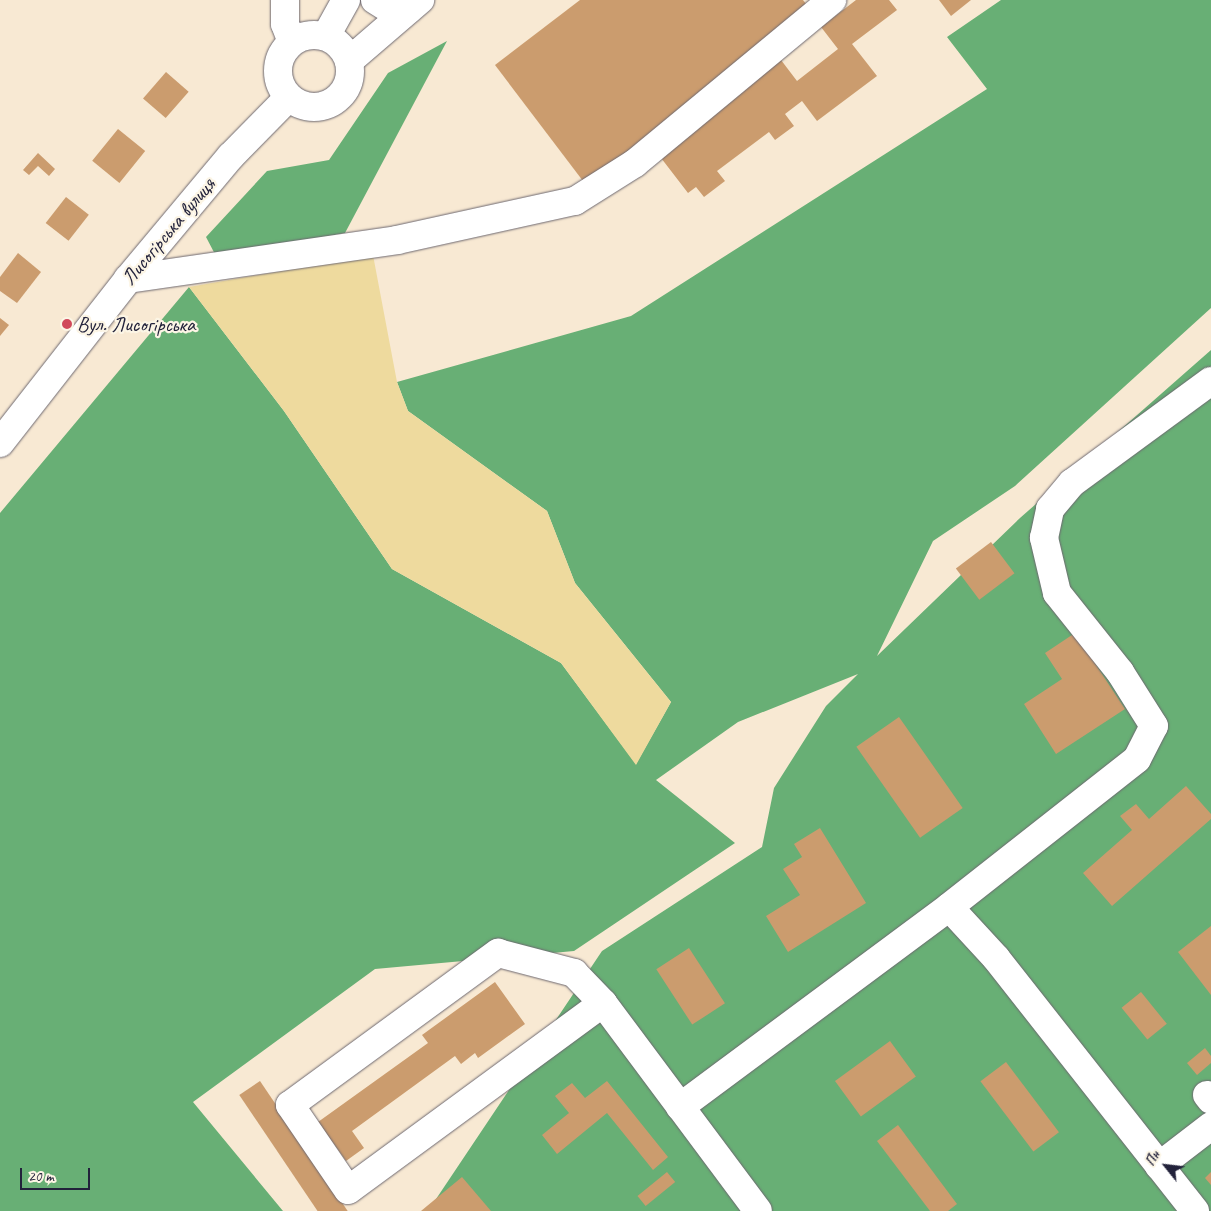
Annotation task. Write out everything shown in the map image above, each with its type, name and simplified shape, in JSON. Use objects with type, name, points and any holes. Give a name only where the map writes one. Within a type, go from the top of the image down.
[{"type":"street","points":[[286,0],[285,24],[292,42]]},
{"type":"street","points":[[326,36],[346,0]]},
{"type":"street","points":[[375,0],[394,12],[415,4]]},
{"type":"street","points":[[128,279],[397,240],[576,202],[635,163],[832,0]]},
{"type":"street","points":[[349,61],[415,4]]},
{"type":"street","points":[[308,35],[326,36],[340,46],[349,61],[350,79],[342,95],[328,105],[299,106],[288,98],[277,72],[281,55],[292,42],[308,35]]},
{"type":"street","name":"Лисогірська вулиця","points":[[0,443],[128,279],[231,156],[288,98]]},
{"type":"street","points":[[680,1107],[949,907],[1137,759],[1154,726],[1120,672],[1057,593],[1044,538],[1050,510],[1072,483],[1211,381]]},
{"type":"street","points":[[949,907],[996,958],[1195,1211]]},
{"type":"street","points":[[604,1003],[348,1190],[290,1105],[498,953],[574,973],[604,1003],[758,1211]]},
{"type":"street","points":[[1159,1166],[1211,1126]]},
{"type":"green space","points":[[1001,0],[1211,0],[1211,308],[1015,486],[933,541],[877,656],[1020,518],[1211,350],[1211,1211],[428,1211],[602,951],[762,847],[774,788],[826,706],[858,674],[738,722],[656,780],[735,843],[574,951],[375,969],[193,1102],[283,1211],[0,1211],[0,513],[189,287],[284,411],[392,569],[561,663],[636,764],[671,702],[575,583],[547,511],[408,411],[397,382],[631,316],[987,89],[947,37]]},
{"type":"green space","points":[[447,41],[345,233],[217,258],[206,237],[267,171],[329,160],[388,73]]},
{"type":"sand","points":[[373,255],[397,382],[408,411],[547,511],[575,583],[671,702],[636,765],[561,663],[392,569],[284,411],[189,287]]},
{"type":"building","points":[[580,0],[803,0],[813,13],[586,185],[495,65]]},
{"type":"building","points":[[856,0],[889,0],[897,10],[852,44],[877,76],[817,121],[802,101],[785,114],[794,126],[775,140],[769,132],[717,171],[725,181],[704,197],[696,187],[688,193],[658,154],[781,60],[797,81],[838,49],[821,27]]},
{"type":"building","points":[[939,0],[971,0],[951,16]]},
{"type":"building","points":[[166,72],[189,92],[166,118],[143,98]]},
{"type":"building","points":[[118,129],[145,151],[119,183],[92,161]]},
{"type":"building","points":[[38,153],[55,169],[49,176],[38,166],[29,175],[23,170]]},
{"type":"building","points":[[66,197],[89,215],[69,241],[46,223]]},
{"type":"building","points":[[18,253],[41,272],[17,303],[0,291],[0,277]]},
{"type":"building","points":[[0,318],[9,325],[0,336]]},
{"type":"building","points":[[991,542],[1014,573],[979,600],[956,568]]},
{"type":"building","points":[[1075,633],[1125,709],[1056,754],[1024,704],[1062,679],[1045,653]]},
{"type":"building","points":[[899,717],[963,808],[920,838],[856,747]]},
{"type":"building","points":[[1186,786],[1211,814],[1211,819],[1112,906],[1083,873],[1132,830],[1120,816],[1136,804],[1149,819]]},
{"type":"building","points":[[820,828],[866,903],[788,952],[766,916],[800,895],[783,869],[802,857],[794,844]]},
{"type":"building","points":[[1211,926],[1211,995],[1178,952]]},
{"type":"building","points":[[689,948],[725,1003],[692,1025],[656,969]]},
{"type":"building","points":[[495,982],[525,1024],[478,1058],[475,1053],[461,1064],[455,1056],[352,1131],[364,1148],[346,1161],[318,1122],[428,1043],[422,1035]]},
{"type":"building","points":[[1141,992],[1167,1024],[1147,1040],[1122,1008]]},
{"type":"building","points":[[890,1041],[916,1077],[861,1117],[835,1081]]},
{"type":"building","points":[[1205,1048],[1211,1056],[1211,1063],[1197,1075],[1187,1063]]},
{"type":"building","points":[[1006,1062],[1059,1132],[1033,1152],[980,1081]]},
{"type":"building","points":[[260,1081],[348,1211],[318,1211],[239,1095]]},
{"type":"building","points":[[607,1081],[668,1157],[653,1170],[607,1113],[557,1154],[542,1135],[569,1113],[555,1096],[572,1083],[585,1098]]},
{"type":"building","points":[[898,1125],[957,1204],[948,1211],[930,1211],[877,1141]]},
{"type":"building","points":[[667,1172],[675,1182],[646,1206],[637,1196]]},
{"type":"building","points":[[1211,1172],[1211,1185],[1205,1178]]},
{"type":"building","points":[[462,1177],[491,1211],[421,1211]]},
{"type":"place","name":"Вул. Лисогірська","points":[[67,324]]}]
